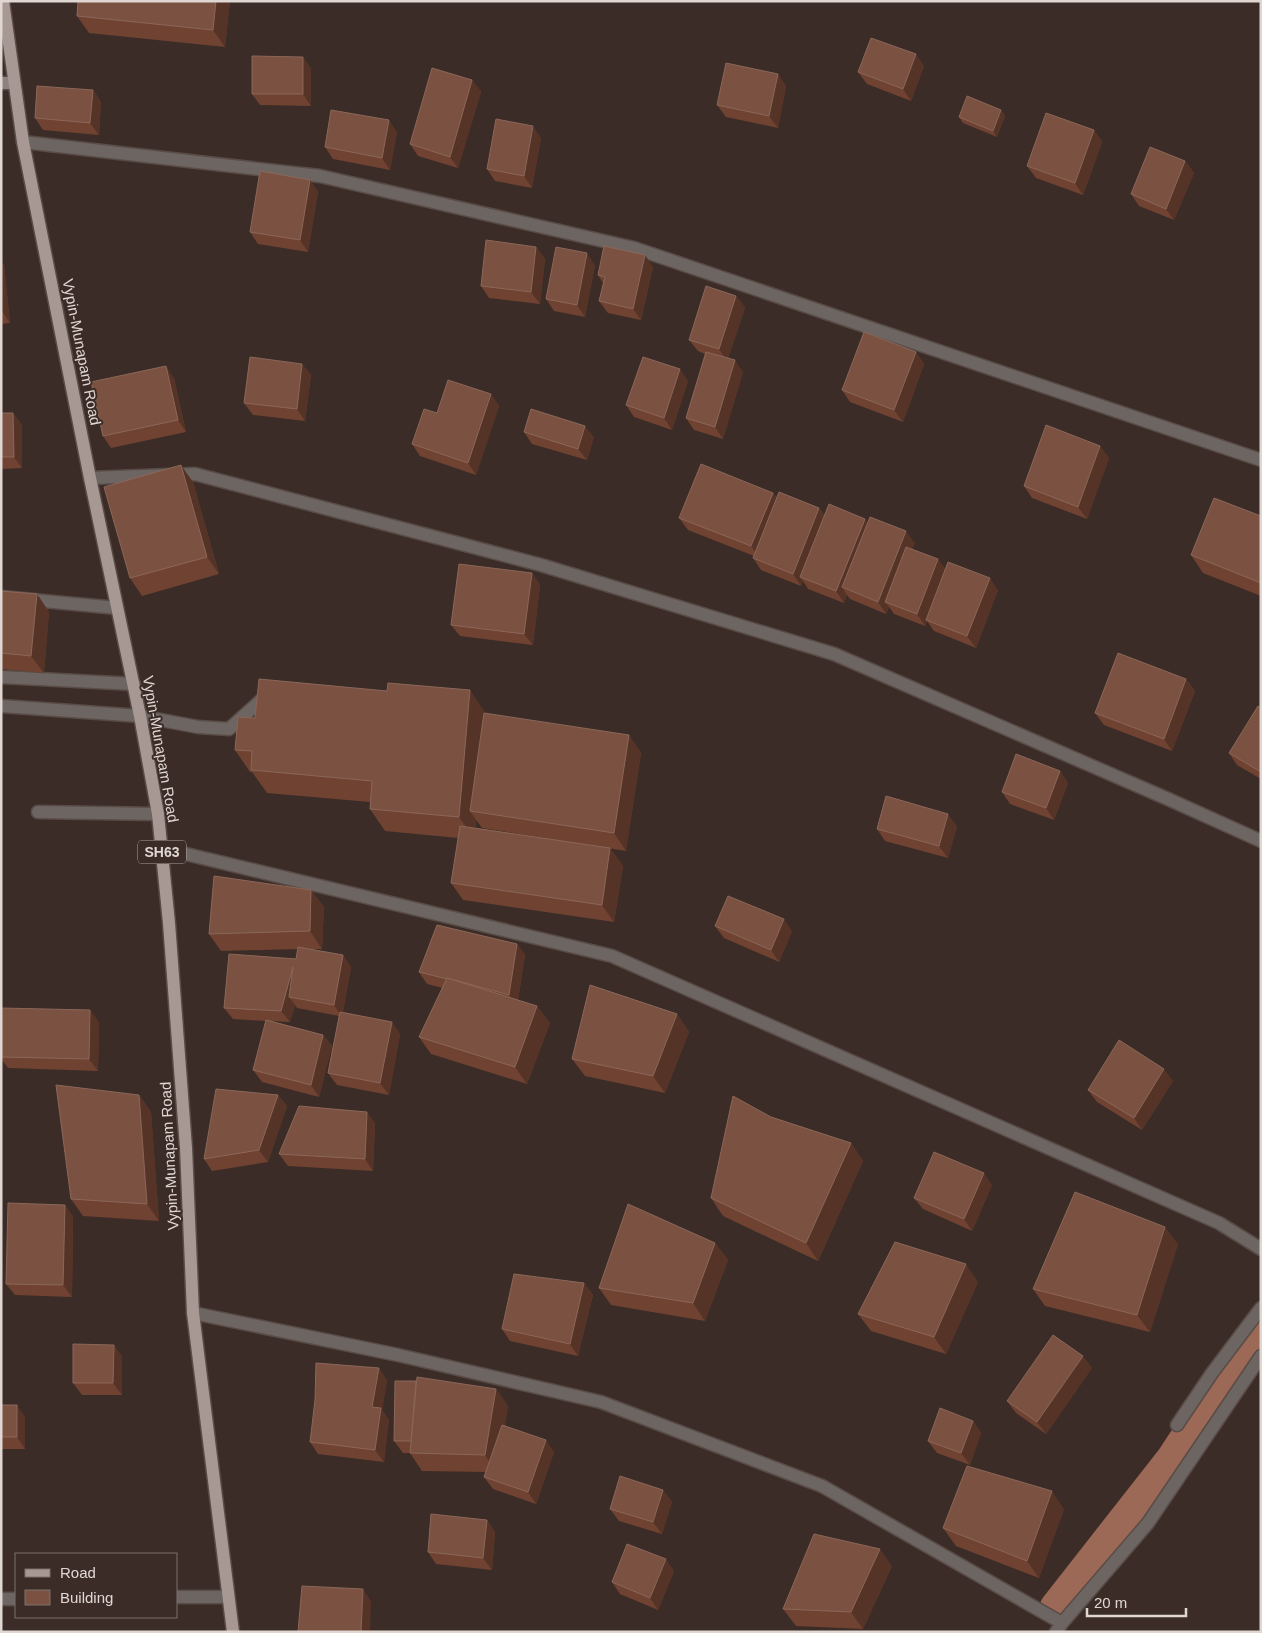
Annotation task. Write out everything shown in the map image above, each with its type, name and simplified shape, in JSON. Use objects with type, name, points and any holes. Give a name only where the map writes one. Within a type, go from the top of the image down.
[{"type":"main road","name":"Vypin-Munapam Road","points":[[3,1],[8,83],[23,142],[90,478],[134,684],[158,814],[186,1148],[192,1313],[233,1632]]},
{"type":"street","points":[[23,142],[320,176],[634,248],[1261,460]]},
{"type":"street","points":[[90,478],[195,474],[541,565],[834,654],[1261,841]]},
{"type":"street","points":[[1,597],[117,608]]},
{"type":"street","points":[[1,677],[134,684]]},
{"type":"street","points":[[1,706],[140,716],[198,727],[230,729],[277,686]]},
{"type":"street","points":[[38,812],[158,814]]},
{"type":"street","points":[[161,848],[612,956],[1219,1223],[1261,1248]]},
{"type":"street","points":[[1178,1425],[1212,1373],[1261,1308]]},
{"type":"street","points":[[192,1313],[398,1355],[602,1402],[822,1486],[1059,1627],[1148,1523],[1261,1356]]},
{"type":"street","points":[[178,1597],[228,1597]]},
{"type":"street","points":[[1,1599],[15,1599]]},
{"type":"building","points":[[78,1],[216,1],[213,30],[77,16]]},
{"type":"building","points":[[871,38],[916,54],[903,89],[858,72]]},
{"type":"building","points":[[252,56],[303,57],[303,94],[252,94]]},
{"type":"building","points":[[726,63],[778,74],[769,116],[717,105]]},
{"type":"building","points":[[432,68],[472,80],[450,157],[410,144]]},
{"type":"building","points":[[37,86],[93,90],[90,123],[35,118]]},
{"type":"building","points":[[967,96],[1001,110],[993,131],[959,117]]},
{"type":"building","points":[[331,110],[389,120],[382,158],[325,147]]},
{"type":"building","points":[[1046,113],[1094,130],[1075,183],[1027,166]]},
{"type":"building","points":[[496,119],[533,126],[524,176],[487,169]]},
{"type":"building","points":[[1150,147],[1185,161],[1166,209],[1131,194]]},
{"type":"building","points":[[260,171],[310,180],[300,240],[250,232]]},
{"type":"building","points":[[486,240],[536,247],[531,292],[481,286]]},
{"type":"building","points":[[604,246],[645,255],[633,309],[599,301],[605,277],[598,275]]},
{"type":"building","points":[[556,247],[587,253],[577,305],[546,299]]},
{"type":"building","points":[[706,286],[736,296],[719,349],[689,340]]},
{"type":"building","points":[[864,332],[916,352],[894,410],[842,390]]},
{"type":"building","points":[[706,352],[735,360],[715,427],[686,418]]},
{"type":"building","points":[[250,357],[302,364],[297,409],[244,403]]},
{"type":"building","points":[[643,357],[680,369],[664,418],[626,405]]},
{"type":"building","points":[[166,366],[178,420],[103,436],[91,382]]},
{"type":"building","points":[[448,380],[491,394],[468,463],[412,444],[424,409],[437,413]]},
{"type":"building","points":[[531,409],[585,426],[578,449],[524,432]]},
{"type":"building","points":[[1,413],[13,413],[14,457],[1,457]]},
{"type":"building","points":[[1046,425],[1100,446],[1078,507],[1024,486]]},
{"type":"building","points":[[701,464],[773,493],[751,546],[679,518]]},
{"type":"building","points":[[181,465],[207,557],[130,578],[104,487]]},
{"type":"building","points":[[779,492],[819,508],[793,574],[753,558]]},
{"type":"building","points":[[1214,498],[1261,516],[1261,583],[1191,555]]},
{"type":"building","points":[[829,504],[865,519],[836,591],[800,577]]},
{"type":"building","points":[[870,517],[906,531],[878,602],[842,587]]},
{"type":"building","points":[[906,547],[938,559],[917,614],[885,602]]},
{"type":"building","points":[[948,562],[990,578],[967,636],[926,620]]},
{"type":"building","points":[[459,564],[532,573],[524,634],[451,625]]},
{"type":"building","points":[[1,591],[37,594],[31,656],[1,653]]},
{"type":"building","points":[[1118,653],[1186,679],[1164,739],[1095,713]]},
{"type":"building","points":[[259,679],[387,691],[388,683],[470,690],[459,817],[370,809],[372,781],[251,770],[252,751],[235,750],[238,717],[255,718]]},
{"type":"building","points":[[1258,706],[1261,708],[1261,772],[1229,753]]},
{"type":"building","points":[[484,713],[629,735],[614,833],[470,811]]},
{"type":"building","points":[[1016,754],[1060,771],[1046,808],[1002,792]]},
{"type":"building","points":[[886,796],[948,814],[939,846],[877,829]]},
{"type":"building","points":[[460,826],[610,848],[602,905],[451,883]]},
{"type":"building","points":[[214,876],[311,890],[310,931],[209,934]]},
{"type":"building","points":[[728,896],[784,919],[771,950],[715,926]]},
{"type":"building","points":[[437,925],[517,944],[509,995],[419,972]]},
{"type":"building","points":[[298,947],[343,955],[334,1005],[289,997],[293,967],[281,1011],[224,1008],[229,954],[296,959]]},
{"type":"building","points":[[447,978],[537,1006],[515,1067],[419,1037]]},
{"type":"building","points":[[590,985],[677,1014],[653,1076],[572,1059]]},
{"type":"building","points":[[1,1008],[90,1010],[89,1059],[1,1057]]},
{"type":"building","points":[[340,1012],[392,1022],[380,1083],[328,1073]]},
{"type":"building","points":[[266,1020],[323,1035],[311,1085],[253,1070]]},
{"type":"building","points":[[1119,1040],[1164,1069],[1134,1118],[1088,1090]]},
{"type":"building","points":[[56,1085],[139,1095],[147,1204],[71,1199]]},
{"type":"building","points":[[216,1089],[278,1095],[259,1150],[204,1159]]},
{"type":"building","points":[[733,1096],[771,1117],[851,1143],[806,1243],[711,1198]]},
{"type":"building","points":[[299,1106],[367,1112],[365,1159],[279,1154]]},
{"type":"building","points":[[934,1152],[984,1173],[964,1219],[914,1198]]},
{"type":"building","points":[[1075,1192],[1165,1227],[1137,1315],[1033,1289]]},
{"type":"building","points":[[8,1203],[65,1205],[63,1285],[6,1284]]},
{"type":"building","points":[[628,1204],[715,1243],[693,1303],[599,1288]]},
{"type":"building","points":[[895,1242],[966,1264],[934,1337],[858,1314]]},
{"type":"building","points":[[514,1274],[584,1283],[570,1344],[502,1329]]},
{"type":"building","points":[[1053,1335],[1083,1356],[1037,1422],[1007,1401]]},
{"type":"building","points":[[73,1344],[114,1345],[113,1383],[73,1383]]},
{"type":"building","points":[[316,1363],[379,1368],[372,1407],[381,1408],[375,1450],[310,1442],[315,1400]]},
{"type":"building","points":[[417,1377],[496,1389],[485,1455],[410,1453]]},
{"type":"building","points":[[395,1381],[416,1381],[411,1441],[394,1441]]},
{"type":"building","points":[[1,1405],[17,1405],[17,1437],[1,1437]]},
{"type":"building","points":[[940,1408],[973,1421],[961,1453],[928,1441]]},
{"type":"building","points":[[502,1425],[546,1440],[528,1492],[484,1477]]},
{"type":"building","points":[[967,1466],[1052,1491],[1027,1561],[943,1528]]},
{"type":"building","points":[[620,1476],[663,1490],[653,1522],[610,1509]]},
{"type":"building","points":[[431,1514],[487,1520],[483,1558],[428,1552]]},
{"type":"building","points":[[814,1534],[880,1549],[851,1612],[783,1609]]},
{"type":"building","points":[[627,1544],[666,1559],[650,1598],[612,1582]]},
{"type":"building","points":[[302,1586],[363,1589],[361,1632],[298,1632]]},
{"type":"waterway","points":[[1057,1608],[1173,1460],[1261,1326]]}]
